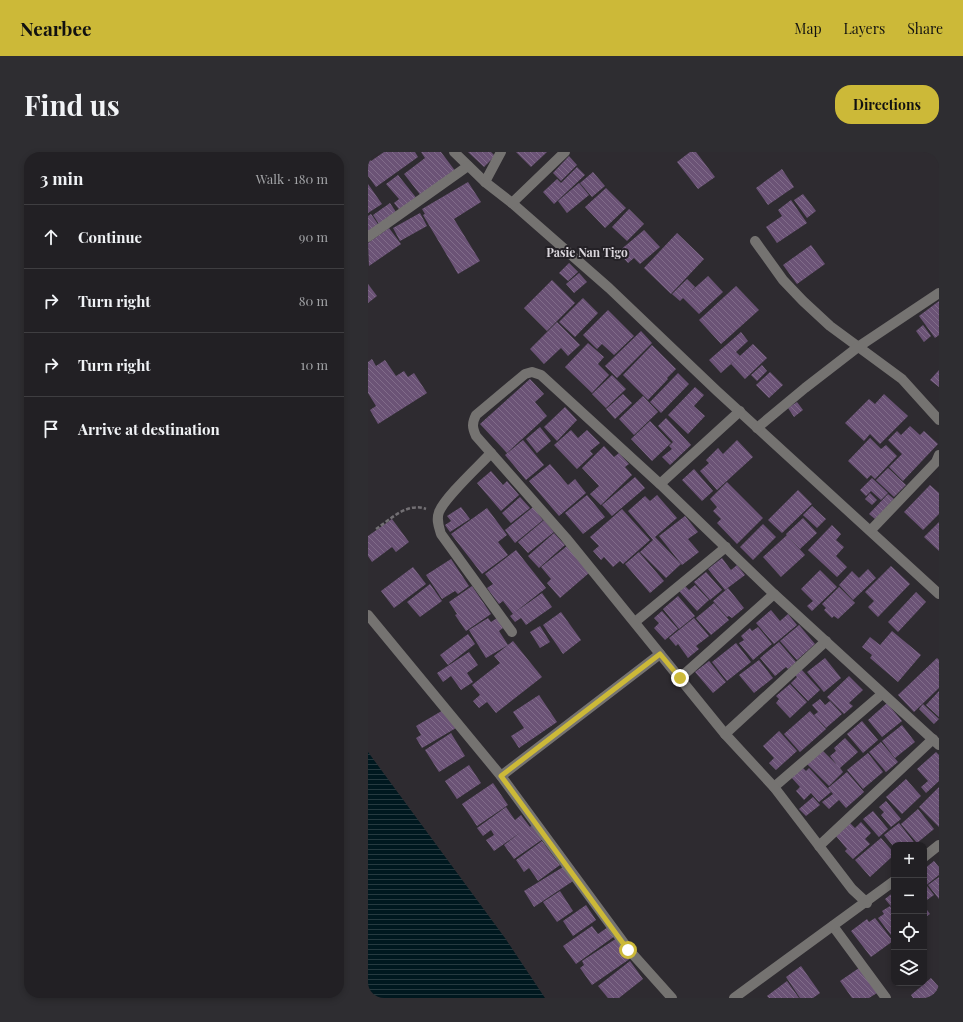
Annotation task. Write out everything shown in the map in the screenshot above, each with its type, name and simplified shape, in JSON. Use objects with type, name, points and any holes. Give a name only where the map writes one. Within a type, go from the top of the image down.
[{"type":"street","points":[[454,152],[485,182],[512,203],[609,288],[757,428],[871,530],[939,594]]},
{"type":"street","points":[[485,182],[501,152]]},
{"type":"street","points":[[512,203],[564,152]]},
{"type":"street","points":[[368,237],[468,166]]},
{"type":"street","points":[[755,241],[783,280],[830,326],[902,379],[939,420]]},
{"type":"street","points":[[757,428],[805,388],[858,348],[939,293]]},
{"type":"street","points":[[819,846],[936,742],[774,594],[660,484],[540,375],[532,372],[525,374],[476,415],[472,428],[476,436],[566,538],[726,734],[774,787],[819,846],[852,889],[867,903]]},
{"type":"street","points":[[660,484],[740,411]]},
{"type":"street","points":[[491,453],[444,504],[438,514],[438,525],[441,534],[512,632]]},
{"type":"street","points":[[871,530],[936,462],[939,455]]},
{"type":"street","points":[[635,622],[726,547]]},
{"type":"street","points":[[680,678],[774,594]]},
{"type":"street","points":[[368,615],[501,776],[628,950],[672,998]]},
{"type":"street","points":[[726,734],[826,641]]},
{"type":"street","points":[[501,776],[660,654]]},
{"type":"street","points":[[774,787],[882,694]]},
{"type":"street","points":[[927,855],[939,845]]},
{"type":"street","points":[[734,998],[867,903],[891,883]]},
{"type":"street","points":[[833,926],[886,998]]},
{"type":"path","points":[[376,530],[406,509],[420,507],[438,514]]},
{"type":"water","points":[[368,752],[505,938],[545,998],[368,998]]},
{"type":"building","points":[[384,152],[415,152],[418,157],[376,187],[368,176],[368,158],[371,161]]},
{"type":"building","points":[[421,152],[441,152],[456,172],[422,197],[404,174],[425,158]]},
{"type":"building","points":[[468,152],[491,152],[495,156],[484,167]]},
{"type":"building","points":[[516,152],[547,152],[531,167]]},
{"type":"building","points":[[690,152],[696,152],[715,177],[698,189],[677,162]]},
{"type":"building","points":[[569,156],[577,165],[561,181],[553,173]]},
{"type":"building","points":[[577,167],[585,175],[554,204],[543,192],[557,179],[561,183]]},
{"type":"building","points":[[782,169],[794,187],[768,205],[756,188]]},
{"type":"building","points":[[593,172],[605,186],[592,197],[580,183]]},
{"type":"building","points":[[398,175],[418,200],[402,213],[394,203],[399,199],[386,184]]},
{"type":"building","points":[[468,182],[481,202],[454,219],[480,261],[458,274],[423,215],[425,214],[422,209]]},
{"type":"building","points":[[579,183],[589,195],[567,213],[558,201]]},
{"type":"building","points":[[368,184],[382,204],[368,213]]},
{"type":"building","points":[[606,188],[626,208],[605,228],[585,207]]},
{"type":"building","points":[[803,194],[816,211],[807,218],[794,200]]},
{"type":"building","points":[[791,200],[807,223],[777,243],[766,227],[782,216],[778,210]]},
{"type":"building","points":[[390,203],[398,215],[381,227],[373,215]]},
{"type":"building","points":[[629,209],[644,224],[627,241],[612,227]]},
{"type":"building","points":[[420,213],[427,226],[400,241],[393,228]]},
{"type":"building","points":[[371,214],[380,227],[368,234],[368,216]]},
{"type":"building","points":[[389,228],[401,244],[369,266],[368,243]]},
{"type":"building","points":[[644,230],[660,247],[640,264],[634,258],[628,263],[618,252]]},
{"type":"building","points":[[677,233],[704,259],[671,294],[644,268]]},
{"type":"building","points":[[811,245],[825,264],[797,284],[783,265]]},
{"type":"building","points":[[569,263],[578,272],[568,281],[559,273]]},
{"type":"building","points":[[579,273],[587,282],[574,293],[566,284]]},
{"type":"building","points":[[708,276],[723,292],[699,314],[683,298],[680,301],[672,294],[687,279],[695,287],[689,293]]},
{"type":"building","points":[[552,280],[575,303],[547,331],[524,308]]},
{"type":"building","points":[[368,284],[377,296],[368,303]]},
{"type":"building","points":[[736,286],[759,310],[721,344],[699,320]]},
{"type":"building","points":[[583,298],[598,313],[575,337],[559,322]]},
{"type":"building","points":[[939,301],[939,335],[935,338],[919,316]]},
{"type":"building","points":[[608,310],[634,336],[614,355],[602,344],[597,349],[583,335]]},
{"type":"building","points":[[557,322],[580,345],[568,356],[561,348],[544,364],[530,349]]},
{"type":"building","points":[[923,325],[931,336],[924,342],[916,331]]},
{"type":"building","points":[[641,331],[652,343],[617,378],[605,366]]},
{"type":"building","points":[[741,332],[748,341],[736,352],[740,356],[721,373],[709,360]]},
{"type":"building","points":[[588,343],[604,357],[598,364],[609,375],[592,393],[565,367]]},
{"type":"building","points":[[753,344],[767,358],[745,379],[731,364]]},
{"type":"building","points":[[652,345],[676,369],[648,400],[623,375]]},
{"type":"building","points":[[372,359],[376,366],[385,360],[396,376],[404,371],[408,377],[414,373],[427,393],[378,424],[370,410],[376,406],[368,393],[368,362]]},
{"type":"building","points":[[762,365],[767,371],[757,381],[751,375]]},
{"type":"building","points":[[939,370],[939,387],[930,380]]},
{"type":"building","points":[[770,372],[783,385],[769,398],[756,385]]},
{"type":"building","points":[[678,373],[689,384],[661,413],[650,402]]},
{"type":"building","points":[[612,375],[626,389],[606,408],[592,394]]},
{"type":"building","points":[[530,379],[544,394],[535,402],[547,416],[507,453],[480,424]]},
{"type":"building","points":[[695,387],[704,395],[694,406],[705,416],[688,434],[668,415]]},
{"type":"building","points":[[623,394],[632,403],[615,419],[606,409]]},
{"type":"building","points":[[884,394],[908,416],[880,444],[870,434],[864,441],[845,423],[869,399],[875,404]]},
{"type":"building","points":[[643,396],[658,412],[634,435],[619,419]]},
{"type":"building","points":[[797,402],[803,410],[794,417],[788,408]]},
{"type":"building","points":[[565,407],[577,420],[557,441],[544,427]]},
{"type":"building","points":[[666,418],[691,445],[670,465],[662,457],[672,449],[669,446],[673,442],[658,426]]},
{"type":"building","points":[[650,421],[671,443],[652,461],[631,439]]},
{"type":"building","points":[[910,426],[920,435],[924,431],[938,444],[903,481],[889,467],[902,454],[888,440],[897,431],[901,435]]},
{"type":"building","points":[[540,427],[551,441],[537,453],[526,439]]},
{"type":"building","points":[[571,430],[578,438],[587,430],[600,443],[590,451],[593,454],[577,469],[554,445]]},
{"type":"building","points":[[870,438],[881,449],[886,445],[897,456],[875,479],[871,475],[867,479],[848,461]]},
{"type":"building","points":[[523,440],[544,465],[526,480],[505,455]]},
{"type":"building","points":[[737,440],[753,457],[717,490],[700,471],[709,463],[706,460],[718,448],[723,454]]},
{"type":"building","points":[[604,446],[614,457],[619,453],[629,464],[625,467],[632,475],[601,505],[590,494],[599,486],[582,468]]},
{"type":"building","points":[[550,464],[568,485],[575,479],[586,493],[559,516],[529,481]]},
{"type":"building","points":[[888,468],[906,485],[894,497],[876,480]]},
{"type":"building","points":[[694,469],[713,491],[702,501],[682,480]]},
{"type":"building","points":[[491,471],[503,485],[507,481],[519,495],[501,511],[477,483]]},
{"type":"building","points":[[635,477],[645,488],[612,516],[602,505]]},
{"type":"building","points":[[872,478],[888,493],[881,500],[871,491],[866,496],[860,490]]},
{"type":"building","points":[[727,482],[763,518],[737,544],[717,523],[721,519],[713,511],[717,507],[710,499]]},
{"type":"building","points":[[930,485],[939,493],[939,514],[923,530],[904,512]]},
{"type":"building","points":[[798,490],[812,504],[782,533],[768,520]]},
{"type":"building","points":[[870,493],[877,500],[872,505],[865,499]]},
{"type":"building","points":[[888,494],[894,499],[875,519],[869,514]]},
{"type":"building","points":[[587,495],[605,517],[583,534],[565,513]]},
{"type":"building","points":[[657,495],[677,518],[655,537],[681,564],[666,578],[640,552],[653,540],[628,511],[645,496],[650,501]]},
{"type":"building","points":[[520,497],[530,508],[511,523],[502,513]]},
{"type":"building","points":[[812,506],[826,519],[817,528],[803,515]]},
{"type":"building","points":[[461,507],[470,519],[450,532],[445,525],[451,521],[447,516]]},
{"type":"building","points":[[533,507],[543,520],[515,543],[505,530]]},
{"type":"building","points":[[487,508],[507,535],[498,542],[508,555],[482,574],[451,534]]},
{"type":"building","points":[[622,509],[650,540],[623,564],[620,561],[613,567],[604,557],[601,560],[593,551],[599,546],[590,537]]},
{"type":"building","points":[[685,516],[698,532],[688,539],[699,552],[682,565],[659,536]]},
{"type":"building","points":[[803,518],[817,533],[800,549],[786,534]]},
{"type":"building","points":[[392,519],[409,542],[396,552],[392,547],[372,562],[368,556],[368,536]]},
{"type":"building","points":[[544,520],[554,532],[528,553],[518,542]]},
{"type":"building","points":[[939,522],[939,551],[924,537]]},
{"type":"building","points":[[763,524],[776,537],[753,560],[740,547]]},
{"type":"building","points":[[832,525],[841,534],[836,540],[844,547],[836,556],[847,567],[837,577],[808,550]]},
{"type":"building","points":[[554,533],[565,545],[539,568],[528,556]]},
{"type":"building","points":[[787,535],[805,555],[781,577],[763,557]]},
{"type":"building","points":[[567,546],[589,573],[560,598],[547,583],[551,579],[541,567]]},
{"type":"building","points":[[516,550],[546,588],[514,613],[542,593],[552,607],[526,625],[521,618],[515,622],[510,616],[513,614],[503,601],[499,604],[487,588],[493,584],[485,574]]},
{"type":"building","points":[[639,552],[664,581],[650,593],[625,564]]},
{"type":"building","points":[[722,558],[731,570],[737,565],[745,575],[725,590],[708,569]]},
{"type":"building","points":[[451,559],[469,586],[458,594],[455,591],[442,599],[426,575]]},
{"type":"building","points":[[891,566],[910,584],[878,617],[868,607],[874,601],[865,592]]},
{"type":"building","points":[[413,567],[426,584],[394,608],[381,591]]},
{"type":"building","points":[[868,569],[876,578],[853,600],[839,585],[852,571],[859,578]]},
{"type":"building","points":[[820,570],[837,587],[812,611],[807,606],[813,601],[801,589]]},
{"type":"building","points":[[706,572],[722,590],[710,600],[694,582]]},
{"type":"building","points":[[430,584],[442,601],[420,617],[407,602]]},
{"type":"building","points":[[695,585],[709,600],[697,611],[679,591],[685,586],[689,590]]},
{"type":"building","points":[[472,586],[491,614],[466,631],[455,615],[457,614],[449,602]]},
{"type":"building","points":[[839,587],[855,603],[838,619],[834,616],[832,618],[824,610],[826,608],[822,604]]},
{"type":"building","points":[[728,588],[744,608],[732,618],[729,616],[727,617],[713,601]]},
{"type":"building","points":[[916,592],[926,602],[898,632],[888,622]]},
{"type":"building","points":[[678,596],[695,616],[679,629],[663,609]]},
{"type":"building","points":[[714,603],[729,620],[711,635],[696,618]]},
{"type":"building","points":[[771,610],[780,621],[788,614],[797,625],[774,644],[756,623]]},
{"type":"building","points":[[662,611],[678,629],[665,640],[654,628],[659,623],[654,618]]},
{"type":"building","points":[[561,612],[581,640],[563,654],[543,625]]},
{"type":"building","points":[[488,618],[491,622],[497,618],[503,628],[499,631],[508,645],[486,658],[469,630]]},
{"type":"building","points":[[694,618],[709,636],[696,646],[699,649],[688,658],[678,644],[676,646],[669,638]]},
{"type":"building","points":[[799,625],[815,644],[797,660],[780,641]]},
{"type":"building","points":[[540,626],[550,642],[540,648],[530,632]]},
{"type":"building","points":[[758,627],[772,644],[753,660],[739,643],[744,640],[741,636],[750,628],[752,631]]},
{"type":"building","points":[[892,631],[921,655],[898,682],[870,658],[872,655],[862,647],[870,637],[880,645]]},
{"type":"building","points":[[468,634],[475,644],[448,665],[440,655]]},
{"type":"building","points":[[513,641],[542,677],[496,713],[487,702],[479,708],[473,701],[480,695],[472,685],[500,663],[494,656]]},
{"type":"building","points":[[779,642],[796,662],[788,669],[786,667],[775,676],[760,658]]},
{"type":"building","points":[[736,643],[751,662],[727,681],[712,662]]},
{"type":"building","points":[[469,652],[478,665],[467,673],[473,682],[461,690],[451,676],[443,682],[437,673]]},
{"type":"building","points":[[825,658],[841,678],[824,692],[807,672]]},
{"type":"building","points":[[937,658],[939,660],[939,688],[914,712],[898,695]]},
{"type":"building","points":[[759,660],[773,678],[754,693],[739,675]]},
{"type":"building","points":[[709,661],[726,682],[713,693],[695,672]]},
{"type":"building","points":[[800,668],[820,690],[808,701],[791,683],[797,677],[793,673]]},
{"type":"building","points":[[849,676],[863,690],[849,703],[853,706],[844,714],[827,697]]},
{"type":"building","points":[[790,684],[807,702],[790,718],[776,703],[779,699],[776,696]]},
{"type":"building","points":[[939,691],[939,717],[926,705]]},
{"type":"building","points":[[539,695],[557,722],[519,748],[511,736],[524,728],[513,712]]},
{"type":"building","points":[[820,699],[825,705],[830,701],[842,714],[826,728],[814,715],[818,712],[812,705]]},
{"type":"building","points":[[887,703],[902,721],[882,737],[868,720]]},
{"type":"building","points":[[923,704],[939,719],[934,724],[919,709]]},
{"type":"building","points":[[445,709],[456,728],[422,748],[416,738],[421,735],[416,726]]},
{"type":"building","points":[[810,711],[826,729],[800,752],[784,734]]},
{"type":"building","points":[[862,721],[878,740],[863,753],[847,734]]},
{"type":"building","points":[[902,725],[915,742],[895,758],[882,741]]},
{"type":"building","points":[[779,731],[797,751],[776,770],[769,763],[774,758],[763,746]]},
{"type":"building","points":[[451,733],[465,756],[439,772],[425,750]]},
{"type":"building","points":[[845,738],[858,752],[840,768],[843,772],[829,786],[807,764],[822,750],[837,765],[830,756],[836,751],[834,748]]},
{"type":"building","points":[[881,742],[898,762],[886,772],[869,752]]},
{"type":"building","points":[[936,752],[939,755],[939,781],[926,793],[921,787],[928,781],[917,769]]},
{"type":"building","points":[[868,753],[883,772],[863,789],[847,770]]},
{"type":"building","points":[[469,765],[481,783],[457,799],[445,781]]},
{"type":"building","points":[[802,767],[806,771],[809,768],[831,792],[819,802],[811,793],[804,800],[796,791],[800,787],[791,777]]},
{"type":"building","points":[[847,772],[864,792],[846,808],[839,800],[829,809],[822,802],[833,794],[828,788]]},
{"type":"building","points":[[906,779],[921,796],[902,814],[886,797]]},
{"type":"building","points":[[493,783],[508,805],[477,826],[462,804]]},
{"type":"building","points":[[939,787],[939,827],[919,807]]},
{"type":"building","points":[[813,797],[820,805],[806,816],[799,809]]},
{"type":"building","points":[[886,801],[901,819],[891,827],[881,815],[884,812],[879,807]]},
{"type":"building","points":[[506,807],[515,820],[521,815],[530,827],[532,825],[543,839],[514,859],[504,845],[521,832],[494,851],[486,840],[494,835],[491,830],[483,836],[477,828]]},
{"type":"building","points":[[918,809],[934,829],[918,842],[916,842],[901,824]]},
{"type":"building","points":[[873,811],[888,829],[879,837],[863,819]]},
{"type":"building","points":[[861,822],[871,833],[865,839],[870,844],[853,859],[845,851],[847,849],[836,836],[850,823],[855,828]]},
{"type":"building","points":[[899,823],[914,842],[891,842],[891,843],[884,835]]},
{"type":"building","points":[[881,838],[891,850],[891,858],[870,877],[855,860]]},
{"type":"building","points":[[542,841],[560,865],[538,881],[529,868],[524,872],[516,860]]},
{"type":"building","points":[[934,861],[939,867],[939,875],[927,885],[927,878],[927,867]]},
{"type":"building","points":[[563,867],[573,881],[534,907],[524,891]]},
{"type":"building","points":[[939,877],[939,899],[928,885]]},
{"type":"building","points":[[927,886],[934,895],[927,900]]},
{"type":"building","points":[[560,891],[573,911],[557,922],[543,902]]},
{"type":"building","points":[[891,894],[891,906],[885,899]]},
{"type":"building","points":[[586,905],[596,920],[573,936],[563,921]]},
{"type":"building","points":[[890,906],[891,907],[891,935],[878,918],[884,914],[882,911]]},
{"type":"building","points":[[875,918],[891,938],[891,942],[871,957],[851,931],[867,919],[869,922]]},
{"type":"building","points":[[592,926],[598,934],[608,927],[615,936],[576,964],[563,946]]},
{"type":"building","points":[[617,938],[631,958],[592,985],[580,968],[584,965],[582,961]]},
{"type":"building","points":[[630,961],[643,979],[619,998],[608,998],[598,986]]},
{"type":"building","points":[[801,966],[820,993],[813,998],[800,998],[786,977]]},
{"type":"building","points":[[859,968],[877,993],[869,998],[852,998],[840,981]]},
{"type":"building","points":[[931,978],[939,987],[939,998],[913,998],[911,995],[922,986],[927,986],[927,981]]},
{"type":"building","points":[[787,981],[799,998],[769,998],[767,996]]},
{"type":"district","name":"Pasie Nan Tigo","points":[[587,252]]},
{"type":"route","points":[[628,950],[501,776],[660,654],[680,678]]}]
